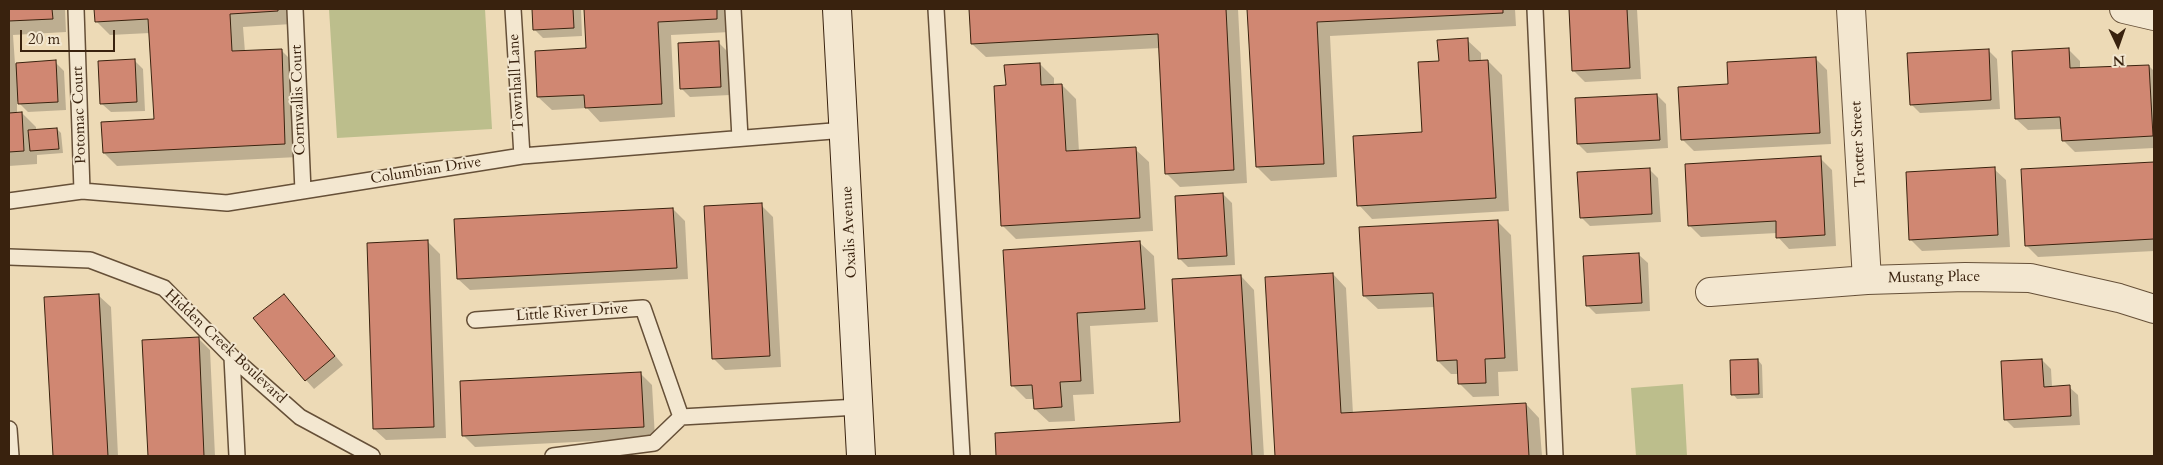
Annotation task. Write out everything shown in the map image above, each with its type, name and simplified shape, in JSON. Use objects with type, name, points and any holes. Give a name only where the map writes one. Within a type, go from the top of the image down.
[{"type":"street","name":"Oxalis Avenue","points":[[837,9],[845,130],[861,456]]},
{"type":"street","name":"Trotter Street","points":[[1851,9],[1866,280]]},
{"type":"street","points":[[2124,9],[2154,16]]},
{"type":"street","name":"Mustang Place","points":[[1710,292],[1866,280],[1964,277],[2030,278],[2119,298],[2154,309]]},
{"type":"lane","name":"Potomac Court","points":[[76,9],[82,191]]},
{"type":"lane","name":"Cornwallis Court","points":[[295,9],[303,192]]},
{"type":"lane","name":"Townhall Lane","points":[[513,9],[522,156]]},
{"type":"lane","points":[[733,9],[740,138]]},
{"type":"lane","points":[[936,9],[962,456]]},
{"type":"lane","points":[[1535,9],[1555,456]]},
{"type":"lane","name":"Columbian Drive","points":[[9,201],[82,191],[227,203],[522,156],[845,130]]},
{"type":"lane","name":"Hidden Creek Boulevard","points":[[9,257],[90,260],[164,288],[232,357],[300,417],[358,453],[372,456]]},
{"type":"lane","name":"Little River Drive","points":[[475,320],[643,308],[681,417]]},
{"type":"lane","points":[[232,357],[237,456]]},
{"type":"lane","points":[[553,456],[654,449],[681,417],[858,407]]},
{"type":"lane","points":[[9,429],[11,456]]},
{"type":"green space","points":[[329,9],[485,9],[492,129],[337,138]]},
{"type":"green space","points":[[1683,384],[1687,456],[1636,456],[1631,388]]},
{"type":"building","points":[[9,9],[52,9],[53,19],[9,21]]},
{"type":"building","points":[[94,9],[278,9],[278,11],[230,14],[232,51],[282,49],[285,144],[103,153],[101,122],[154,119],[148,19],[95,22]]},
{"type":"building","points":[[532,9],[573,9],[574,28],[533,30]]},
{"type":"building","points":[[584,9],[717,9],[717,19],[658,22],[662,104],[585,108],[584,95],[537,97],[535,51],[586,48]]},
{"type":"building","points":[[969,9],[1226,9],[1234,170],[1165,174],[1158,34],[971,44]]},
{"type":"building","points":[[1247,9],[1503,9],[1503,13],[1317,22],[1324,164],[1256,167]]},
{"type":"building","points":[[1569,9],[1627,9],[1630,68],[1572,71]]},
{"type":"building","points":[[1468,38],[1469,61],[1488,60],[1496,198],[1357,206],[1353,136],[1422,132],[1418,62],[1439,61],[1437,40]]},
{"type":"building","points":[[719,41],[721,87],[680,89],[678,43]]},
{"type":"building","points":[[2069,48],[2070,68],[2149,65],[2153,136],[2062,141],[2060,117],[2015,119],[2012,51]]},
{"type":"building","points":[[1989,49],[1991,100],[1910,105],[1907,53]]},
{"type":"building","points":[[1816,57],[1820,133],[1681,140],[1678,87],[1728,84],[1727,62]]},
{"type":"building","points":[[135,59],[137,102],[100,104],[98,61]]},
{"type":"building","points":[[56,60],[58,102],[18,104],[16,63]]},
{"type":"building","points":[[1040,63],[1041,85],[1062,84],[1066,151],[1136,147],[1140,218],[1001,226],[994,86],[1006,85],[1004,65]]},
{"type":"building","points":[[1657,94],[1660,140],[1577,144],[1575,98]]},
{"type":"building","points":[[22,112],[24,151],[9,152],[9,113]]},
{"type":"building","points":[[57,128],[59,149],[30,151],[28,130]]},
{"type":"building","points":[[1821,156],[1825,235],[1776,238],[1776,221],[1688,226],[1685,164]]},
{"type":"building","points":[[2154,162],[2154,239],[2025,246],[2021,169]]},
{"type":"building","points":[[1995,167],[1998,235],[1909,240],[1906,172]]},
{"type":"building","points":[[1650,168],[1652,214],[1580,218],[1577,172]]},
{"type":"building","points":[[1223,193],[1227,256],[1178,259],[1175,196]]},
{"type":"building","points":[[762,203],[770,356],[712,359],[704,206]]},
{"type":"building","points":[[673,208],[677,268],[457,279],[454,219]]},
{"type":"building","points":[[1498,220],[1505,358],[1485,359],[1486,383],[1458,384],[1457,360],[1437,361],[1433,293],[1363,296],[1359,227]]},
{"type":"building","points":[[428,240],[434,427],[373,429],[367,243]]},
{"type":"building","points":[[1140,241],[1145,309],[1077,313],[1081,381],[1060,382],[1062,407],[1034,409],[1032,385],[1011,386],[1003,250]]},
{"type":"building","points":[[1639,253],[1642,303],[1586,306],[1583,256]]},
{"type":"building","points":[[1333,273],[1341,413],[1526,403],[1529,456],[1275,456],[1265,277]]},
{"type":"building","points":[[1241,275],[1252,456],[996,456],[995,433],[1180,422],[1172,279]]},
{"type":"building","points":[[99,294],[108,456],[53,456],[44,297]]},
{"type":"building","points":[[284,294],[335,356],[305,381],[253,318]]},
{"type":"building","points":[[199,337],[204,456],[148,456],[142,340]]},
{"type":"building","points":[[1758,359],[1759,394],[1731,395],[1730,360]]},
{"type":"building","points":[[2042,359],[2044,387],[2070,385],[2071,416],[2004,420],[2001,361]]},
{"type":"building","points":[[641,372],[644,427],[462,436],[460,381]]}]
